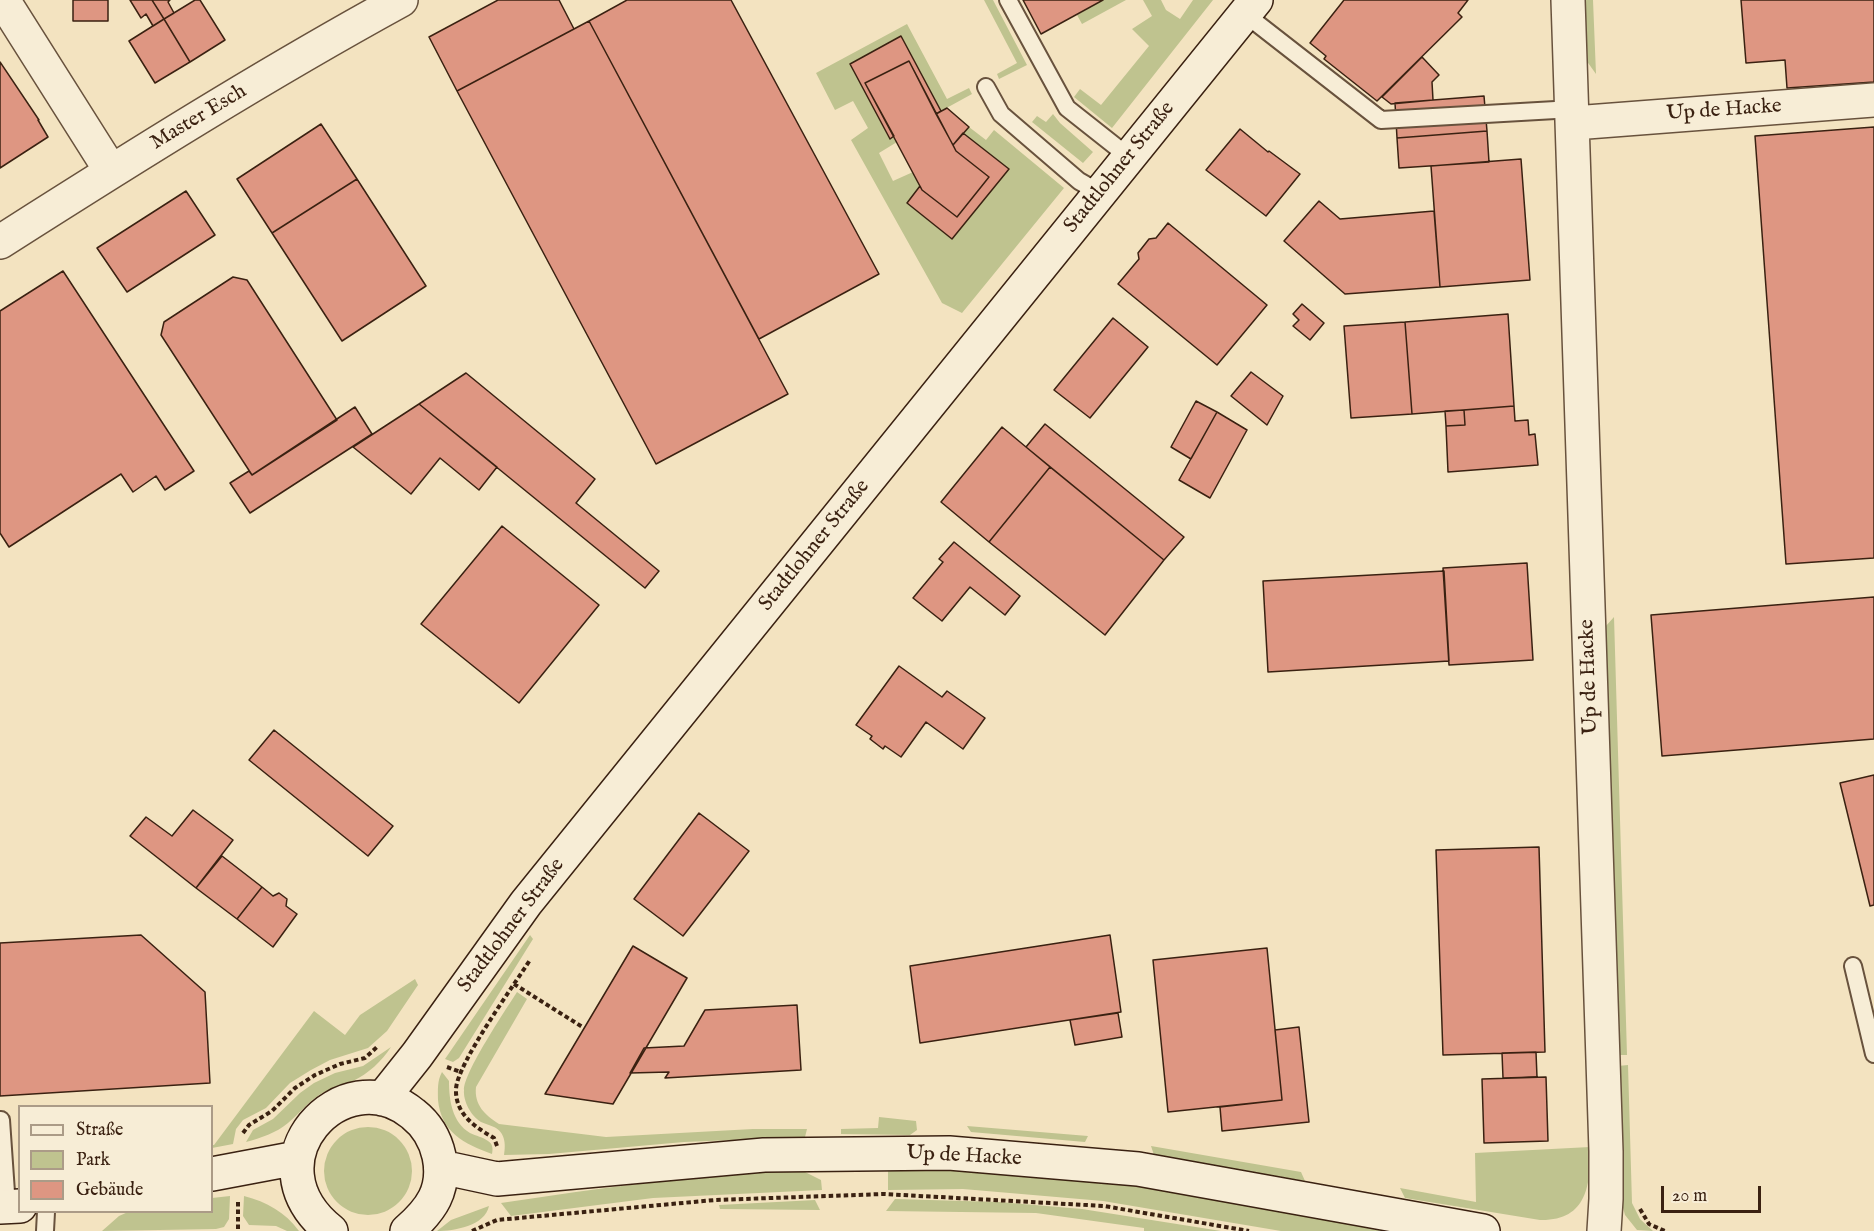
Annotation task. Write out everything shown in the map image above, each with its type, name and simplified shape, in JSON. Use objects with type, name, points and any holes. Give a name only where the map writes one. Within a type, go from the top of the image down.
[{"type":"street","points":[[3,0],[111,171]]},
{"type":"street","name":"Up de Hacke","points":[[1568,0],[1606,1151],[1604,1231]]},
{"type":"street","name":"Master Esch","points":[[0,242],[111,171],[390,3]]},
{"type":"street","name":"Stadtlohner Straße","points":[[382,1099],[526,903],[1251,7]]},
{"type":"street","name":"Up de Hacke","points":[[1573,116],[1874,100]]},
{"type":"street","points":[[331,1231],[309,1211],[298,1186],[297,1158],[304,1136],[318,1118],[338,1104],[359,1098],[382,1099],[405,1107],[424,1123],[436,1144],[441,1167],[437,1193],[425,1215],[407,1231]]},
{"type":"street","name":"Up de Hacke","points":[[441,1167],[497,1179],[764,1155],[949,1153],[1138,1169],[1484,1231]]},
{"type":"street","points":[[213,1174],[297,1158]]},
{"type":"lane","points":[[1008,0],[1067,108],[1129,157]]},
{"type":"lane","points":[[1251,7],[1381,120],[1573,116]]},
{"type":"lane","points":[[986,87],[1001,114],[1079,181],[1100,193]]},
{"type":"lane","points":[[1853,966],[1874,1054]]},
{"type":"lane","points":[[1,1120],[9,1207]]},
{"type":"lane","points":[[45,1231],[46,1213]]},
{"type":"path","points":[[514,984],[584,1028]]},
{"type":"path","points":[[472,1231],[497,1220],[679,1203],[884,1194],[1104,1206],[1250,1231]]},
{"type":"green space","points":[[984,0],[993,0],[1027,65],[999,79],[997,74],[1017,63]]},
{"type":"green space","points":[[1103,0],[1126,0],[1082,24],[1077,15]]},
{"type":"green space","points":[[1143,0],[1161,0],[1166,10],[1180,19],[1193,0],[1213,0],[1112,128],[1074,97],[1080,89],[1101,105],[1149,46],[1132,29],[1152,16]]},
{"type":"green space","points":[[1584,0],[1593,0],[1596,74],[1586,60]]},
{"type":"green space","points":[[907,24],[947,99],[969,88],[972,94],[941,111],[901,36],[850,64],[889,138],[894,136],[897,142],[879,153],[893,181],[913,172],[920,186],[907,203],[952,239],[1009,169],[963,133],[969,127],[986,140],[994,130],[1064,188],[962,313],[942,303],[851,140],[868,128],[853,101],[835,110],[816,73]]},
{"type":"green space","points":[[1053,114],[1093,152],[1083,163],[1032,122],[1037,116],[1046,122]]},
{"type":"green space","points":[[1614,617],[1627,1055],[1617,1055],[1605,627]]},
{"type":"green space","points":[[530,935],[533,939],[459,1058],[453,1062],[445,1059]]},
{"type":"green space","points":[[415,979],[418,985],[387,1031],[368,1048],[330,1060],[290,1083],[266,1108],[243,1120],[236,1129],[233,1144],[213,1148],[314,1011],[345,1035],[360,1015]]},
{"type":"green space","points":[[517,992],[527,999],[476,1087],[481,1109],[499,1124],[606,1137],[753,1129],[807,1129],[805,1137],[684,1142],[549,1154],[504,1155],[503,1135],[498,1129],[481,1122],[474,1116],[466,1103],[464,1090],[478,1056]]},
{"type":"green space","points":[[391,1047],[364,1075],[319,1095],[278,1130],[246,1142],[253,1130],[273,1119],[314,1083],[335,1073],[363,1066]]},
{"type":"green space","points":[[1628,1065],[1632,1203],[1640,1219],[1653,1231],[1637,1230],[1625,1215],[1622,1204],[1618,1066]]},
{"type":"green space","points":[[442,1072],[449,1081],[455,1117],[470,1133],[490,1142],[492,1154],[463,1141],[449,1129],[444,1121],[438,1100]]},
{"type":"green space","points":[[879,1117],[916,1121],[917,1130],[910,1135],[841,1134],[841,1129],[878,1128]]},
{"type":"green space","points":[[967,1126],[1088,1136],[1085,1142],[971,1132]]},
{"type":"green space","points":[[368,1127],[393,1134],[405,1146],[412,1171],[405,1196],[393,1208],[368,1215],[343,1208],[331,1196],[324,1171],[331,1146],[343,1134]]},
{"type":"green space","points":[[1151,1146],[1301,1172],[1305,1181],[1154,1155]]},
{"type":"green space","points":[[1590,1147],[1589,1175],[1583,1198],[1568,1214],[1556,1219],[1540,1220],[1405,1198],[1400,1188],[1476,1202],[1475,1153]]},
{"type":"green space","points":[[888,1169],[998,1171],[1110,1181],[1399,1231],[1281,1231],[1103,1201],[963,1189],[888,1190]]},
{"type":"green space","points":[[801,1170],[821,1180],[822,1190],[653,1198],[511,1216],[501,1203],[688,1178]]},
{"type":"green space","points":[[230,1196],[229,1219],[224,1227],[102,1231],[126,1213],[213,1213],[213,1198]]},
{"type":"green space","points":[[244,1196],[275,1209],[288,1218],[299,1231],[287,1231],[276,1226],[249,1225],[243,1216]]},
{"type":"green space","points":[[895,1199],[999,1202],[1082,1209],[1221,1231],[1144,1231],[1144,1228],[1036,1213],[886,1211]]},
{"type":"green space","points":[[815,1200],[820,1210],[720,1209],[719,1205]]},
{"type":"green space","points":[[489,1206],[482,1218],[475,1223],[452,1230],[437,1231],[451,1220]]},
{"type":"building","points":[[73,0],[108,0],[108,21],[73,21]]},
{"type":"building","points":[[130,0],[152,0],[164,19],[153,26],[146,14],[141,18]]},
{"type":"building","points":[[152,0],[170,0],[168,2],[174,13],[164,19]]},
{"type":"building","points":[[195,0],[200,0],[225,40],[190,62],[164,19]]},
{"type":"building","points":[[498,0],[559,0],[574,29],[457,91],[429,37]]},
{"type":"building","points":[[627,0],[731,0],[879,274],[759,339],[589,21]]},
{"type":"building","points":[[1023,0],[1103,0],[1041,34]]},
{"type":"building","points":[[1344,0],[1468,0],[1458,13],[1462,17],[1377,101],[1324,59],[1326,56],[1310,43]]},
{"type":"building","points":[[1741,0],[1874,0],[1874,82],[1787,88],[1785,60],[1746,63]]},
{"type":"building","points":[[164,19],[190,62],[155,83],[129,41]]},
{"type":"building","points":[[589,21],[788,394],[656,464],[457,91]]},
{"type":"building","points":[[901,36],[941,111],[936,114],[909,61],[865,83],[894,136],[890,139],[850,64]]},
{"type":"building","points":[[1422,57],[1439,75],[1432,82],[1433,100],[1391,104],[1382,97]]},
{"type":"building","points":[[909,61],[956,151],[989,177],[957,217],[922,190],[865,83]]},
{"type":"building","points":[[0,62],[48,137],[0,168]]},
{"type":"building","points":[[1484,96],[1487,131],[1397,138],[1395,103]]},
{"type":"building","points":[[947,108],[969,127],[953,145],[936,114]]},
{"type":"building","points":[[321,124],[357,179],[272,233],[237,179]]},
{"type":"building","points":[[1874,127],[1874,558],[1786,564],[1755,136]]},
{"type":"building","points":[[1240,129],[1300,174],[1266,216],[1206,170]]},
{"type":"building","points":[[1487,131],[1489,162],[1399,168],[1397,138]]},
{"type":"building","points":[[963,133],[1009,169],[952,239],[907,203],[920,186],[957,217],[989,177],[956,151],[953,145]]},
{"type":"building","points":[[1521,159],[1530,280],[1440,287],[1431,166]]},
{"type":"building","points":[[357,179],[426,286],[342,341],[272,233]]},
{"type":"building","points":[[186,191],[215,235],[127,292],[97,248]]},
{"type":"building","points":[[1319,201],[1340,219],[1434,211],[1440,287],[1345,294],[1284,241]]},
{"type":"building","points":[[1168,223],[1267,305],[1217,365],[1118,284],[1139,259],[1138,253],[1149,239],[1156,238]]},
{"type":"building","points":[[63,271],[194,471],[165,490],[156,476],[133,492],[121,474],[9,547],[0,533],[0,311]]},
{"type":"building","points":[[233,277],[247,280],[337,420],[252,475],[161,335],[164,322]]},
{"type":"building","points":[[1302,304],[1324,323],[1310,340],[1293,326],[1299,320],[1293,314]]},
{"type":"building","points":[[1508,314],[1514,406],[1412,414],[1405,322]]},
{"type":"building","points":[[1113,318],[1148,347],[1090,418],[1054,390]]},
{"type":"building","points":[[1405,322],[1412,414],[1351,418],[1344,326]]},
{"type":"building","points":[[1251,372],[1283,396],[1267,425],[1231,396]]},
{"type":"building","points":[[466,373],[595,479],[576,503],[659,571],[645,588],[419,404]]},
{"type":"building","points":[[1196,401],[1217,412],[1191,459],[1171,447]]},
{"type":"building","points":[[419,404],[497,467],[479,490],[440,458],[411,494],[353,447]]},
{"type":"building","points":[[1514,406],[1515,421],[1528,420],[1529,435],[1535,434],[1538,465],[1448,472],[1446,426],[1465,425],[1464,410]]},
{"type":"building","points":[[355,407],[372,434],[250,513],[230,483],[249,471],[252,475]]},
{"type":"building","points":[[1464,410],[1465,425],[1446,426],[1445,411]]},
{"type":"building","points":[[1217,412],[1247,430],[1210,498],[1179,480]]},
{"type":"building","points":[[1045,424],[1184,537],[1164,560],[1026,447]]},
{"type":"building","points":[[1002,427],[1050,467],[989,542],[941,502]]},
{"type":"building","points":[[1050,467],[1164,560],[1105,635],[989,542]]},
{"type":"building","points":[[502,526],[599,605],[519,703],[421,624]]},
{"type":"building","points":[[954,542],[1020,596],[1005,615],[970,587],[942,621],[913,598],[943,562],[939,559]]},
{"type":"building","points":[[1527,563],[1533,660],[1449,665],[1443,568]]},
{"type":"building","points":[[1444,571],[1449,661],[1268,672],[1263,581]]},
{"type":"building","points":[[1874,597],[1874,739],[1662,756],[1651,615]]},
{"type":"building","points":[[899,666],[942,697],[947,691],[985,718],[963,749],[926,722],[901,757],[885,746],[883,749],[870,739],[872,736],[856,725]]},
{"type":"building","points":[[274,730],[393,826],[368,856],[249,760]]},
{"type":"building","points":[[1874,775],[1874,905],[1870,906],[1840,783]]},
{"type":"building","points":[[193,810],[233,840],[196,888],[130,836],[146,817],[172,836]]},
{"type":"building","points":[[699,813],[749,851],[683,936],[634,899]]},
{"type":"building","points":[[1539,847],[1545,1052],[1443,1055],[1436,850]]},
{"type":"building","points":[[222,856],[262,887],[237,919],[196,888]]},
{"type":"building","points":[[262,887],[273,896],[279,893],[287,899],[286,906],[297,914],[273,947],[237,919]]},
{"type":"building","points":[[141,935],[205,992],[210,1083],[0,1096],[0,943]]},
{"type":"building","points":[[1110,935],[1121,1012],[920,1043],[910,966]]},
{"type":"building","points":[[633,946],[687,978],[613,1104],[545,1094]]},
{"type":"building","points":[[1267,948],[1282,1100],[1168,1112],[1153,960]]},
{"type":"building","points":[[797,1005],[801,1070],[665,1078],[669,1072],[630,1073],[644,1048],[684,1046],[705,1010]]},
{"type":"building","points":[[1118,1013],[1122,1037],[1075,1045],[1070,1020]]},
{"type":"building","points":[[1299,1027],[1309,1122],[1222,1131],[1220,1107],[1282,1100],[1275,1030]]},
{"type":"building","points":[[1536,1052],[1537,1077],[1503,1078],[1502,1053]]},
{"type":"building","points":[[1546,1077],[1548,1141],[1484,1143],[1482,1079]]}]
